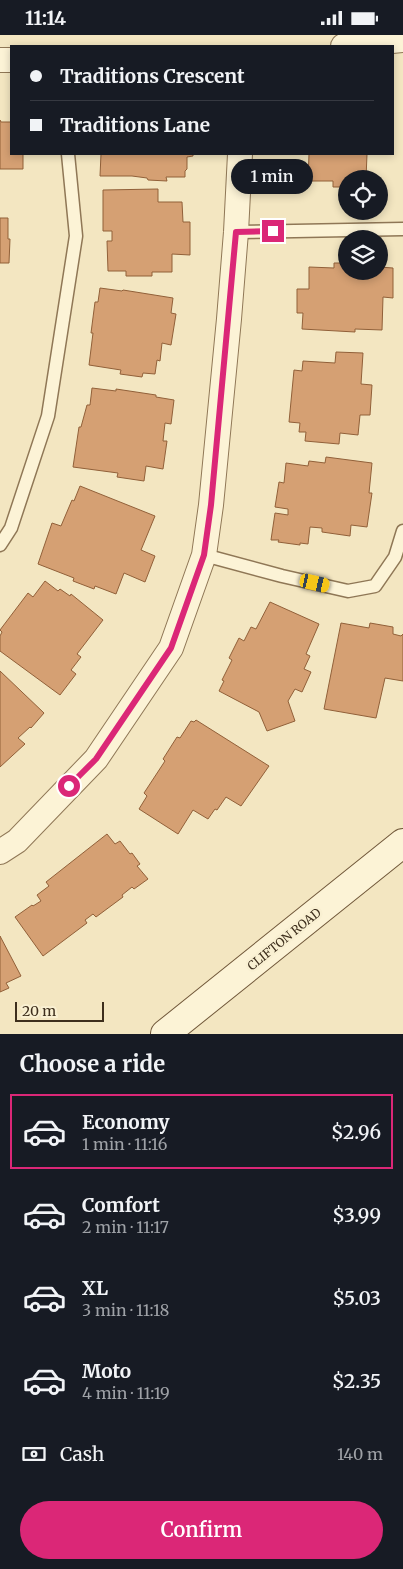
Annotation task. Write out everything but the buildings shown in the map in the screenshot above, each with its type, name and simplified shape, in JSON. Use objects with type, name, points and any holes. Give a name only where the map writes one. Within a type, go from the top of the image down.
[{"type":"main road","name":"CLIFTON ROAD","points":[[165,1034],[403,843]]},
{"type":"street","points":[[353,45],[403,40]]},
{"type":"street","points":[[0,852],[17,841],[96,759],[171,648],[204,555],[212,495],[236,232],[240,155]]},
{"type":"lane","points":[[0,545],[11,528],[48,416],[76,236],[68,155]]},
{"type":"lane","points":[[236,232],[403,229]]},
{"type":"lane","points":[[204,555],[348,591],[375,586],[395,557],[403,531]]},
{"type":"route","points":[[69,786],[96,759],[171,648],[204,555],[230,319],[236,232],[273,231]]}]
